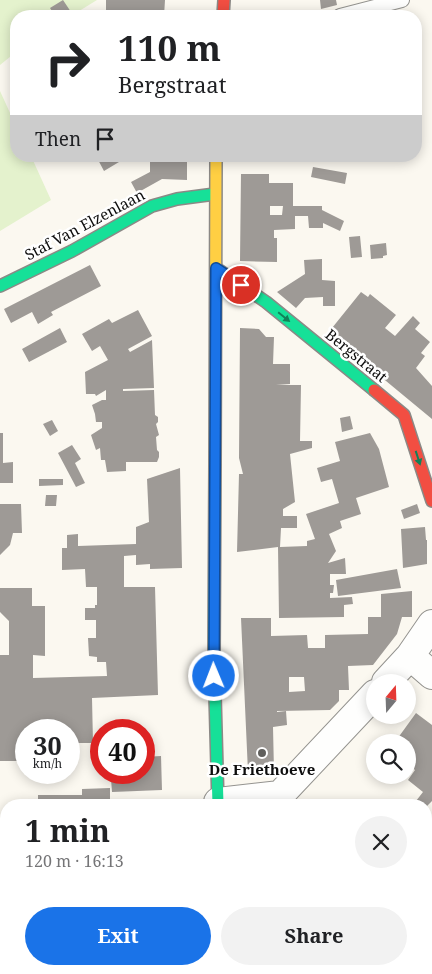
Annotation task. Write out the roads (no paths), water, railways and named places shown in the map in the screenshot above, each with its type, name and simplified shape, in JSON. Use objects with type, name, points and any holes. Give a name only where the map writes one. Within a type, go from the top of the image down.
[{"type":"street","points":[[216,162],[214,658],[218,799]]},
{"type":"street","name":"Staf Van Elzenlaan","points":[[0,286],[72,251],[152,206],[177,199],[215,194]]},
{"type":"street","name":"Bergstraat","points":[[216,268],[266,302],[404,415],[432,501]]},
{"type":"street","points":[[393,674],[410,656],[432,624]]},
{"type":"street","points":[[410,656],[432,675]]},
{"type":"street","points":[[252,799],[280,795],[366,704]]},
{"type":"lane","points":[[363,10],[402,0]]},
{"type":"place","name":"De Friethoeve","points":[[262,753]]}]
